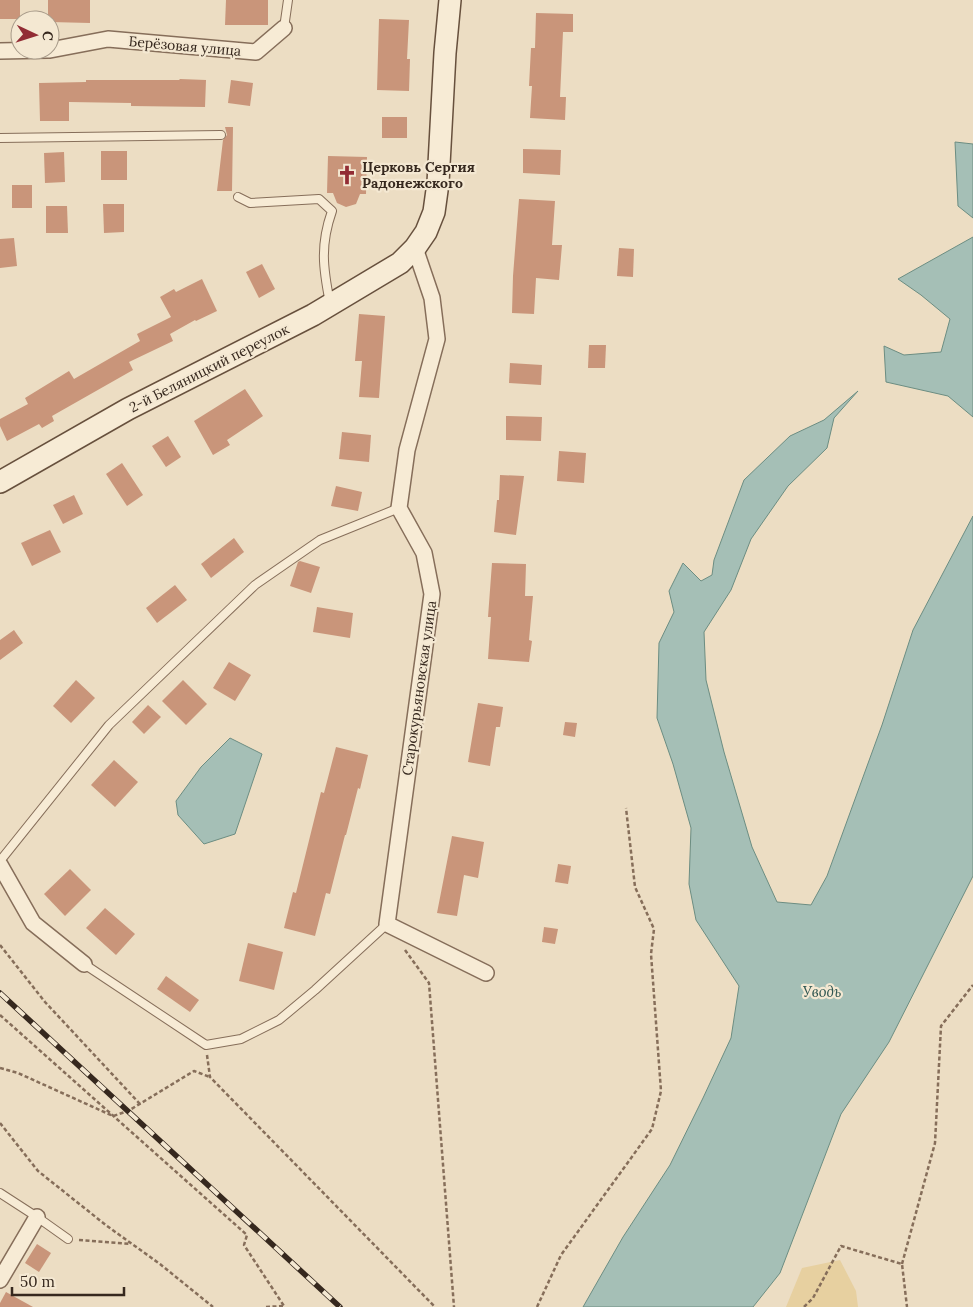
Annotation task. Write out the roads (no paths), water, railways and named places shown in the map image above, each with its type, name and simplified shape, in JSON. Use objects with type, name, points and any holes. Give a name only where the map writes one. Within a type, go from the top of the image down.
[{"type":"main road","points":[[415,248],[426,232],[434,212],[438,183],[445,53],[450,0]]},
{"type":"main road","name":"2-й Беляницкий переулок","points":[[0,482],[128,409],[330,305],[400,263],[415,248]]},
{"type":"street","name":"Берёзовая улица","points":[[60,48],[108,39],[256,52],[284,28]]},
{"type":"street","points":[[399,508],[407,450],[437,339],[432,298],[415,248]]},
{"type":"street","name":"Старокурьяновская улица","points":[[387,924],[432,594],[424,553],[399,508]]},
{"type":"street","points":[[0,863],[33,922],[84,964]]},
{"type":"street","points":[[387,924],[486,973]]},
{"type":"street","points":[[0,1280],[38,1217]]},
{"type":"lane","name":"Берёзовая улица","points":[[284,28],[288,0]]},
{"type":"lane","points":[[0,138],[221,135]]},
{"type":"lane","points":[[238,198],[250,203],[319,200],[332,211],[327,224],[323,253],[324,272],[330,305]]},
{"type":"lane","points":[[0,863],[109,725],[254,585],[320,540],[399,508]]},
{"type":"lane","points":[[84,964],[206,1045],[241,1039],[279,1020],[387,924]]},
{"type":"lane","points":[[0,1193],[68,1239]]},
{"type":"water","points":[[955,142],[973,144],[973,218],[958,206]]},
{"type":"water","points":[[973,237],[973,417],[948,396],[886,382],[884,346],[904,355],[941,352],[950,319],[898,279]]},
{"type":"water","name":"Уводь","points":[[858,391],[834,418],[827,448],[788,486],[751,539],[731,590],[704,632],[706,680],[724,752],[752,847],[777,902],[811,905],[827,876],[882,725],[913,630],[973,516],[973,876],[889,1042],[841,1114],[780,1273],[753,1307],[583,1307],[623,1237],[670,1165],[703,1098],[731,1038],[739,986],[696,920],[689,884],[691,828],[673,764],[657,718],[659,643],[674,612],[669,591],[683,563],[701,581],[712,575],[714,560],[744,480],[790,436],[824,420]]},
{"type":"water","points":[[230,738],[262,754],[235,834],[204,844],[178,815],[176,801],[201,767]]},
{"type":"railway","points":[[0,993],[340,1307]]},
{"type":"place","name":"Церковь Сергия Радонежского","points":[[347,175]]}]
